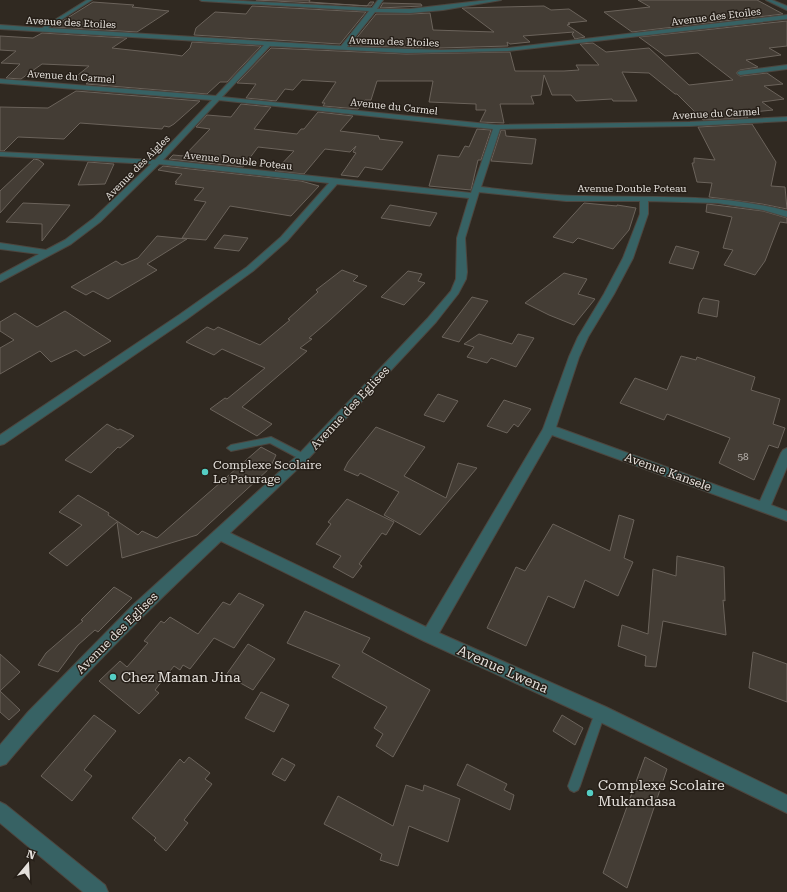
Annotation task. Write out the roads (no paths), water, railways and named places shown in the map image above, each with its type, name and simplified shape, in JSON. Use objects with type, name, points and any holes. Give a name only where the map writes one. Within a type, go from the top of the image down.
[{"type":"street","points":[[43,29],[90,0]]},
{"type":"street","points":[[202,0],[373,10],[436,9],[499,0]]},
{"type":"street","points":[[344,48],[381,0]]},
{"type":"street","points":[[768,0],[787,8]]},
{"type":"street","name":"Avenue des Etoiles","points":[[0,27],[268,44],[426,52],[511,50],[575,41],[787,17]]},
{"type":"street","name":"Avenue des Aigles","points":[[0,279],[78,235],[97,220],[157,162],[268,44]]},
{"type":"street","points":[[740,73],[787,67]]},
{"type":"street","name":"Avenue du Carmel","points":[[0,81],[217,98],[497,127],[690,124],[787,119]]},
{"type":"street","name":"Avenue des Eglises","points":[[0,758],[34,718],[138,610],[303,457],[432,320],[455,292],[462,272],[461,238],[486,154],[497,127]]},
{"type":"street","name":"Avenue Double Poteau","points":[[0,154],[157,162],[335,181],[475,193],[561,198],[644,198],[699,200],[775,210],[787,214]]},
{"type":"street","points":[[0,441],[176,322],[250,269],[284,239],[335,181]]},
{"type":"street","points":[[429,636],[548,429],[574,357],[583,337],[609,294],[628,258],[644,214],[644,198]]},
{"type":"street","points":[[0,246],[48,253]]},
{"type":"street","name":"Avenue Kansele","points":[[548,429],[787,516]]},
{"type":"street","points":[[764,507],[787,453]]},
{"type":"street","name":"Avenue Lwena","points":[[219,534],[429,636],[600,712],[787,804]]},
{"type":"street","points":[[0,811],[98,892]]},
{"type":"lane","points":[[231,448],[271,440],[303,457]]},
{"type":"lane","points":[[574,786],[600,712]]},
{"type":"place","name":"Complexe Scolaire Le Paturage","points":[[205,472]]},
{"type":"place","name":"Chez Maman Jina","points":[[113,677]]},
{"type":"place","name":"Complexe Scolaire Mukandasa","points":[[590,793]]}]
